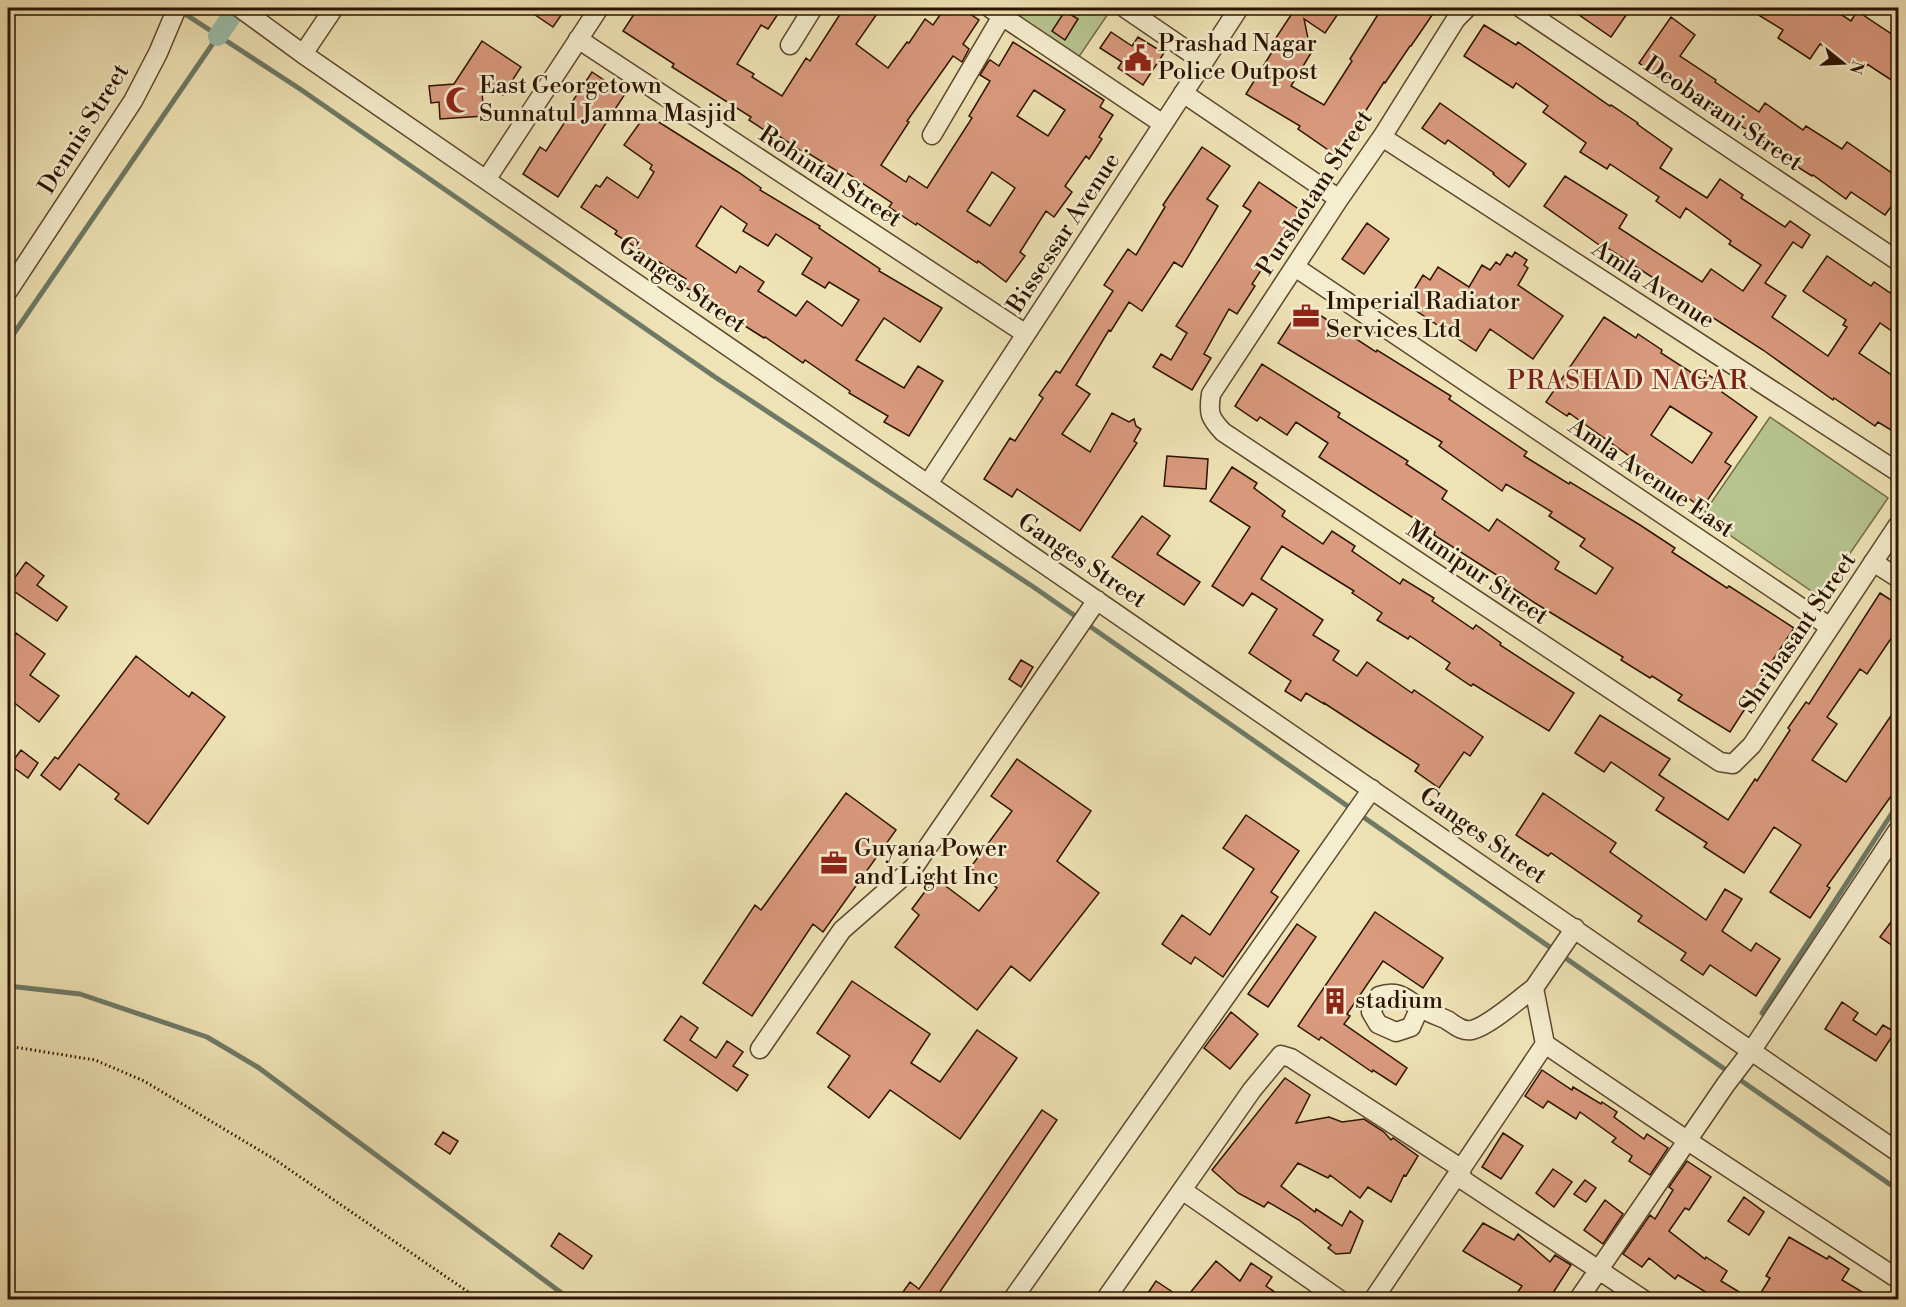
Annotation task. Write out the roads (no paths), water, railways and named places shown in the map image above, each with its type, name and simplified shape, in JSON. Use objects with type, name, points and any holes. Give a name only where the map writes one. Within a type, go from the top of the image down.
[{"type":"street","name":"Ganges Street","points":[[240,8],[303,54],[1899,1152]]},
{"type":"street","points":[[303,54],[334,8]]},
{"type":"street","points":[[486,180],[599,8]]},
{"type":"street","points":[[790,45],[813,8]]},
{"type":"street","points":[[1125,8],[1204,62]]},
{"type":"street","name":"Bissessar Avenue","points":[[928,484],[1239,8]]},
{"type":"street","name":"Purshotam Street","points":[[1209,407],[1211,394],[1382,137],[1456,19],[1467,8]]},
{"type":"street","name":"Deobarani Street","points":[[1521,8],[1899,261]]},
{"type":"street","name":"Dennis Street","points":[[8,291],[133,100],[158,53],[175,12]]},
{"type":"street","points":[[932,135],[996,12],[1163,124]]},
{"type":"street","name":"Rohintal Street","points":[[578,39],[1026,334]]},
{"type":"street","points":[[1183,93],[1339,199]]},
{"type":"street","name":"Amla Avenue","points":[[1382,137],[1899,472]]},
{"type":"street","name":"Amla Avenue East","points":[[1295,267],[1830,627]]},
{"type":"street","name":"Munipur Street","points":[[1209,407],[1211,420],[1223,432],[1703,753],[1720,762],[1732,764]]},
{"type":"street","name":"Shribasant Street","points":[[1732,764],[1752,745],[1899,525]]},
{"type":"street","points":[[1873,562],[1899,578]]},
{"type":"street","points":[[760,1049],[842,930],[914,867],[1097,600]]},
{"type":"street","points":[[1012,1299],[1372,789]]},
{"type":"street","points":[[1578,1299],[1731,1077],[1893,851],[1899,830]]},
{"type":"street","points":[[1420,1007],[1460,1029],[1468,1031],[1482,1025],[1534,988],[1575,928]]},
{"type":"street","points":[[1534,988],[1545,1044],[1899,1279]]},
{"type":"street","points":[[1373,1299],[1545,1044]]},
{"type":"street","points":[[1105,1299],[1252,1090],[1281,1055],[1291,1059],[1461,1170],[1463,1180],[1644,1299]]},
{"type":"street","points":[[1182,1190],[1340,1299]]},
{"type":"waterway","points":[[218,36],[237,8]]},
{"type":"waterway","points":[[179,10],[300,89],[715,377],[1035,588],[1898,1190]]},
{"type":"waterway","points":[[8,342],[218,36]]},
{"type":"waterway","points":[[1762,1013],[1898,804]]},
{"type":"waterway","points":[[8,986],[80,994],[207,1037],[259,1068],[571,1300]]},
{"type":"place","name":"Prashad Nagar Police Outpost","points":[[1138,58]]},
{"type":"place","name":"East Georgetown Sunnatul Jamma Masjid","points":[[459,100]]},
{"type":"place","name":"Imperial Radiator Services Ltd","points":[[1306,316]]},
{"type":"place","name":"Guyana Power and Light Inc","points":[[834,863]]},
{"type":"place","name":"stadium","points":[[1335,1001]]},
{"type":"district","name":"PRASHAD NAGAR","points":[[1628,381]]}]
